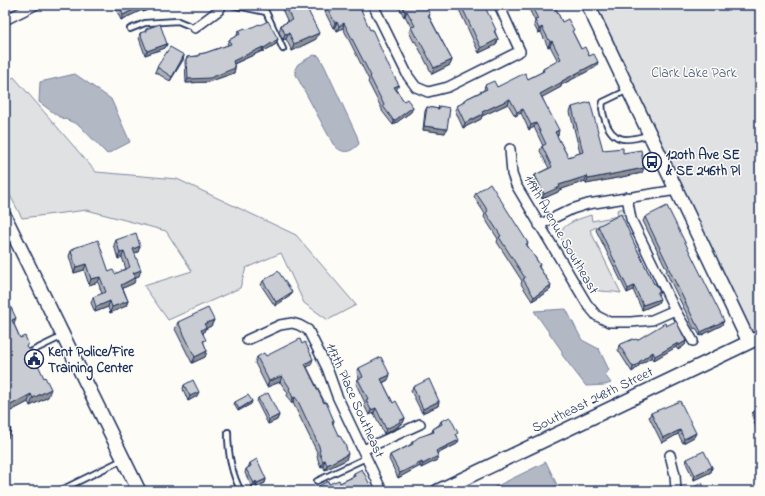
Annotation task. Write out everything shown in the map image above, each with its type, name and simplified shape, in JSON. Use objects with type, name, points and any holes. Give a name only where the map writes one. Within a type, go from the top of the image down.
[{"type":"street","points":[[5,20],[35,5]]},
{"type":"street","points":[[195,28],[219,10],[222,5]]},
{"type":"street","points":[[373,5],[408,76],[416,87],[428,92],[448,87],[520,51],[498,5]]},
{"type":"street","points":[[588,5],[677,190],[757,340]]},
{"type":"street","name":"119th Avenue Southeast","points":[[510,150],[512,174],[516,185],[587,304],[597,316],[609,322],[631,322],[652,320],[675,310]]},
{"type":"street","points":[[540,225],[572,209],[588,204],[677,190]]},
{"type":"street","points":[[626,197],[631,219],[675,310],[693,341]]},
{"type":"street","points":[[5,217],[139,491]]},
{"type":"street","name":"117th Place Southeast","points":[[247,340],[280,325],[292,323],[308,330],[327,368],[337,396],[382,491]]},
{"type":"street","name":"Southeast 248th Street","points":[[438,491],[757,340]]},
{"type":"street","points":[[364,454],[420,424]]},
{"type":"street","points":[[670,455],[675,475],[676,491]]},
{"type":"lane","points":[[232,5],[266,12],[283,49]]},
{"type":"lane","points":[[130,29],[145,22],[178,21],[195,28]]},
{"type":"lane","points":[[628,90],[603,102],[601,109],[608,129],[611,133],[624,140],[632,140],[650,134]]},
{"type":"lane","points":[[27,354],[63,336]]},
{"type":"lane","points":[[228,432],[228,449],[240,491]]},
{"type":"lane","points":[[317,481],[364,454]]},
{"type":"lane","points":[[59,491],[124,459]]},
{"type":"green space","name":"Clark Lake Park","points":[[588,5],[760,5],[760,337],[749,342]]},
{"type":"green space","points":[[14,77],[96,172],[177,179],[296,235],[356,305],[328,320],[304,303],[281,253],[246,268],[240,288],[168,320],[144,286],[192,271],[166,231],[87,210],[22,218],[5,186],[5,82]]},
{"type":"green space","points":[[624,208],[625,214],[590,230],[621,293],[594,290],[560,237],[560,232],[570,223],[591,215],[592,221],[618,216],[617,210]]},
{"type":"shaded area","points":[[314,55],[319,56],[324,65],[357,136],[359,144],[352,150],[346,152],[339,150],[333,144],[296,75],[295,69],[298,64]]},
{"type":"shaded area","points":[[75,74],[111,99],[130,142],[107,154],[79,125],[58,116],[39,102],[40,82]]},
{"type":"shaded area","points":[[566,309],[582,340],[599,349],[609,370],[605,375],[611,383],[605,385],[586,386],[562,355],[562,351],[534,311]]},
{"type":"shaded area","points":[[546,462],[557,485],[545,491],[487,491]]},
{"type":"building","points":[[119,5],[143,5],[123,15]]},
{"type":"building","points":[[285,5],[309,5],[306,6],[319,33],[294,44],[289,33],[285,34],[281,25],[292,20]]},
{"type":"building","points":[[330,5],[359,5],[370,30],[372,29],[399,85],[394,87],[404,101],[407,99],[413,107],[394,121],[383,106],[384,105],[370,77],[371,76],[344,23],[339,26],[337,22],[335,23],[327,7]]},
{"type":"building","points":[[402,5],[425,5],[430,15],[428,15],[452,60],[434,68],[411,27],[415,26]]},
{"type":"building","points":[[461,5],[484,5],[496,30],[494,31],[498,39],[481,48]]},
{"type":"building","points":[[531,5],[554,5],[562,22],[568,19],[581,49],[585,47],[589,56],[594,54],[598,62],[540,94],[559,130],[555,132],[568,157],[583,152],[572,107],[590,102],[603,150],[623,148],[623,153],[641,150],[644,168],[588,179],[587,176],[559,185],[560,187],[544,194],[535,175],[552,167],[542,146],[546,144],[536,123],[531,125],[523,109],[517,112],[510,99],[482,112],[483,114],[465,123],[457,106],[464,102],[464,100],[487,89],[485,85],[494,81],[497,87],[525,73],[528,79],[544,71],[543,69],[561,59],[552,41],[550,42],[542,27],[539,29],[535,20],[538,19]]},
{"type":"building","points":[[268,21],[278,39],[264,48],[263,47],[233,61],[235,68],[210,78],[188,79],[187,57],[199,56],[199,54],[231,44],[229,40],[240,34],[238,31],[245,28],[246,30]]},
{"type":"building","points":[[160,24],[167,44],[147,51],[140,33]]},
{"type":"building","points":[[170,47],[184,55],[172,77],[157,67]]},
{"type":"building","points":[[439,106],[450,108],[447,129],[424,126],[427,107],[439,109]]},
{"type":"building","points":[[490,183],[528,243],[526,244],[540,265],[538,266],[551,285],[534,297],[523,279],[525,278],[499,237],[501,236],[486,213],[488,211],[476,193]]},
{"type":"building","points":[[667,206],[724,321],[701,332],[668,267],[645,217]]},
{"type":"building","points":[[621,214],[654,284],[655,283],[660,292],[657,293],[660,299],[643,305],[634,286],[628,289],[598,226]]},
{"type":"building","points":[[136,233],[140,246],[133,249],[141,270],[133,273],[136,277],[121,285],[128,301],[112,307],[110,301],[96,307],[93,297],[106,292],[100,277],[91,279],[86,264],[76,267],[71,251],[74,248],[98,240],[109,272],[113,270],[115,274],[130,267],[124,252],[120,253],[116,240]]},
{"type":"building","points":[[278,271],[292,292],[276,302],[263,281]]},
{"type":"building","points":[[5,295],[16,318],[12,320],[20,338],[25,336],[28,343],[26,347],[31,349],[44,378],[45,377],[51,389],[33,398],[31,394],[5,408]]},
{"type":"building","points":[[208,308],[214,320],[204,324],[206,327],[201,330],[206,340],[203,341],[207,351],[195,357],[178,322]]},
{"type":"building","points":[[676,321],[686,341],[679,345],[678,343],[655,356],[653,352],[633,367],[619,345],[633,339],[637,340],[665,323],[666,326]]},
{"type":"building","points":[[300,339],[302,344],[305,342],[313,359],[305,364],[324,403],[326,402],[334,421],[332,422],[339,437],[340,436],[345,444],[348,454],[327,465],[325,460],[323,461],[319,452],[319,446],[298,401],[295,397],[293,398],[289,389],[290,388],[282,376],[269,381],[257,357],[264,353],[266,356]]},
{"type":"building","points":[[381,357],[390,375],[381,379],[393,403],[396,401],[405,418],[386,429],[376,408],[371,410],[366,400],[368,399],[358,379],[363,377],[359,368]]},
{"type":"building","points":[[429,379],[439,401],[423,409],[413,387]]},
{"type":"building","points":[[193,380],[199,392],[190,396],[184,385]]},
{"type":"building","points":[[268,393],[279,415],[269,420],[258,398]]},
{"type":"building","points":[[248,395],[252,401],[239,409],[235,402]]},
{"type":"building","points":[[680,401],[696,433],[684,439],[680,430],[663,438],[651,413]]},
{"type":"building","points":[[760,409],[760,427],[759,425],[758,426],[753,412]]},
{"type":"building","points":[[5,417],[11,430],[5,433]]},
{"type":"building","points":[[450,417],[458,433],[456,434],[459,440],[436,451],[438,456],[400,473],[390,455],[413,444],[412,442],[419,437],[434,432],[433,429],[442,424],[441,421]]},
{"type":"building","points":[[704,451],[712,467],[695,475],[687,459]]},
{"type":"building","points":[[257,459],[266,479],[257,483],[256,481],[254,483],[246,469],[251,466],[250,463]]},
{"type":"building","points":[[362,469],[373,491],[322,491],[319,486],[328,481],[329,484],[339,480],[340,483],[355,476],[354,473]]},
{"type":"building","points":[[702,483],[706,491],[691,491],[690,489]]},
{"type":"place","name":"120th Ave SE & SE 246th Pl","points":[[652,162]]},
{"type":"place","name":"Kent Police/Fire Training Center","points":[[34,359]]}]
